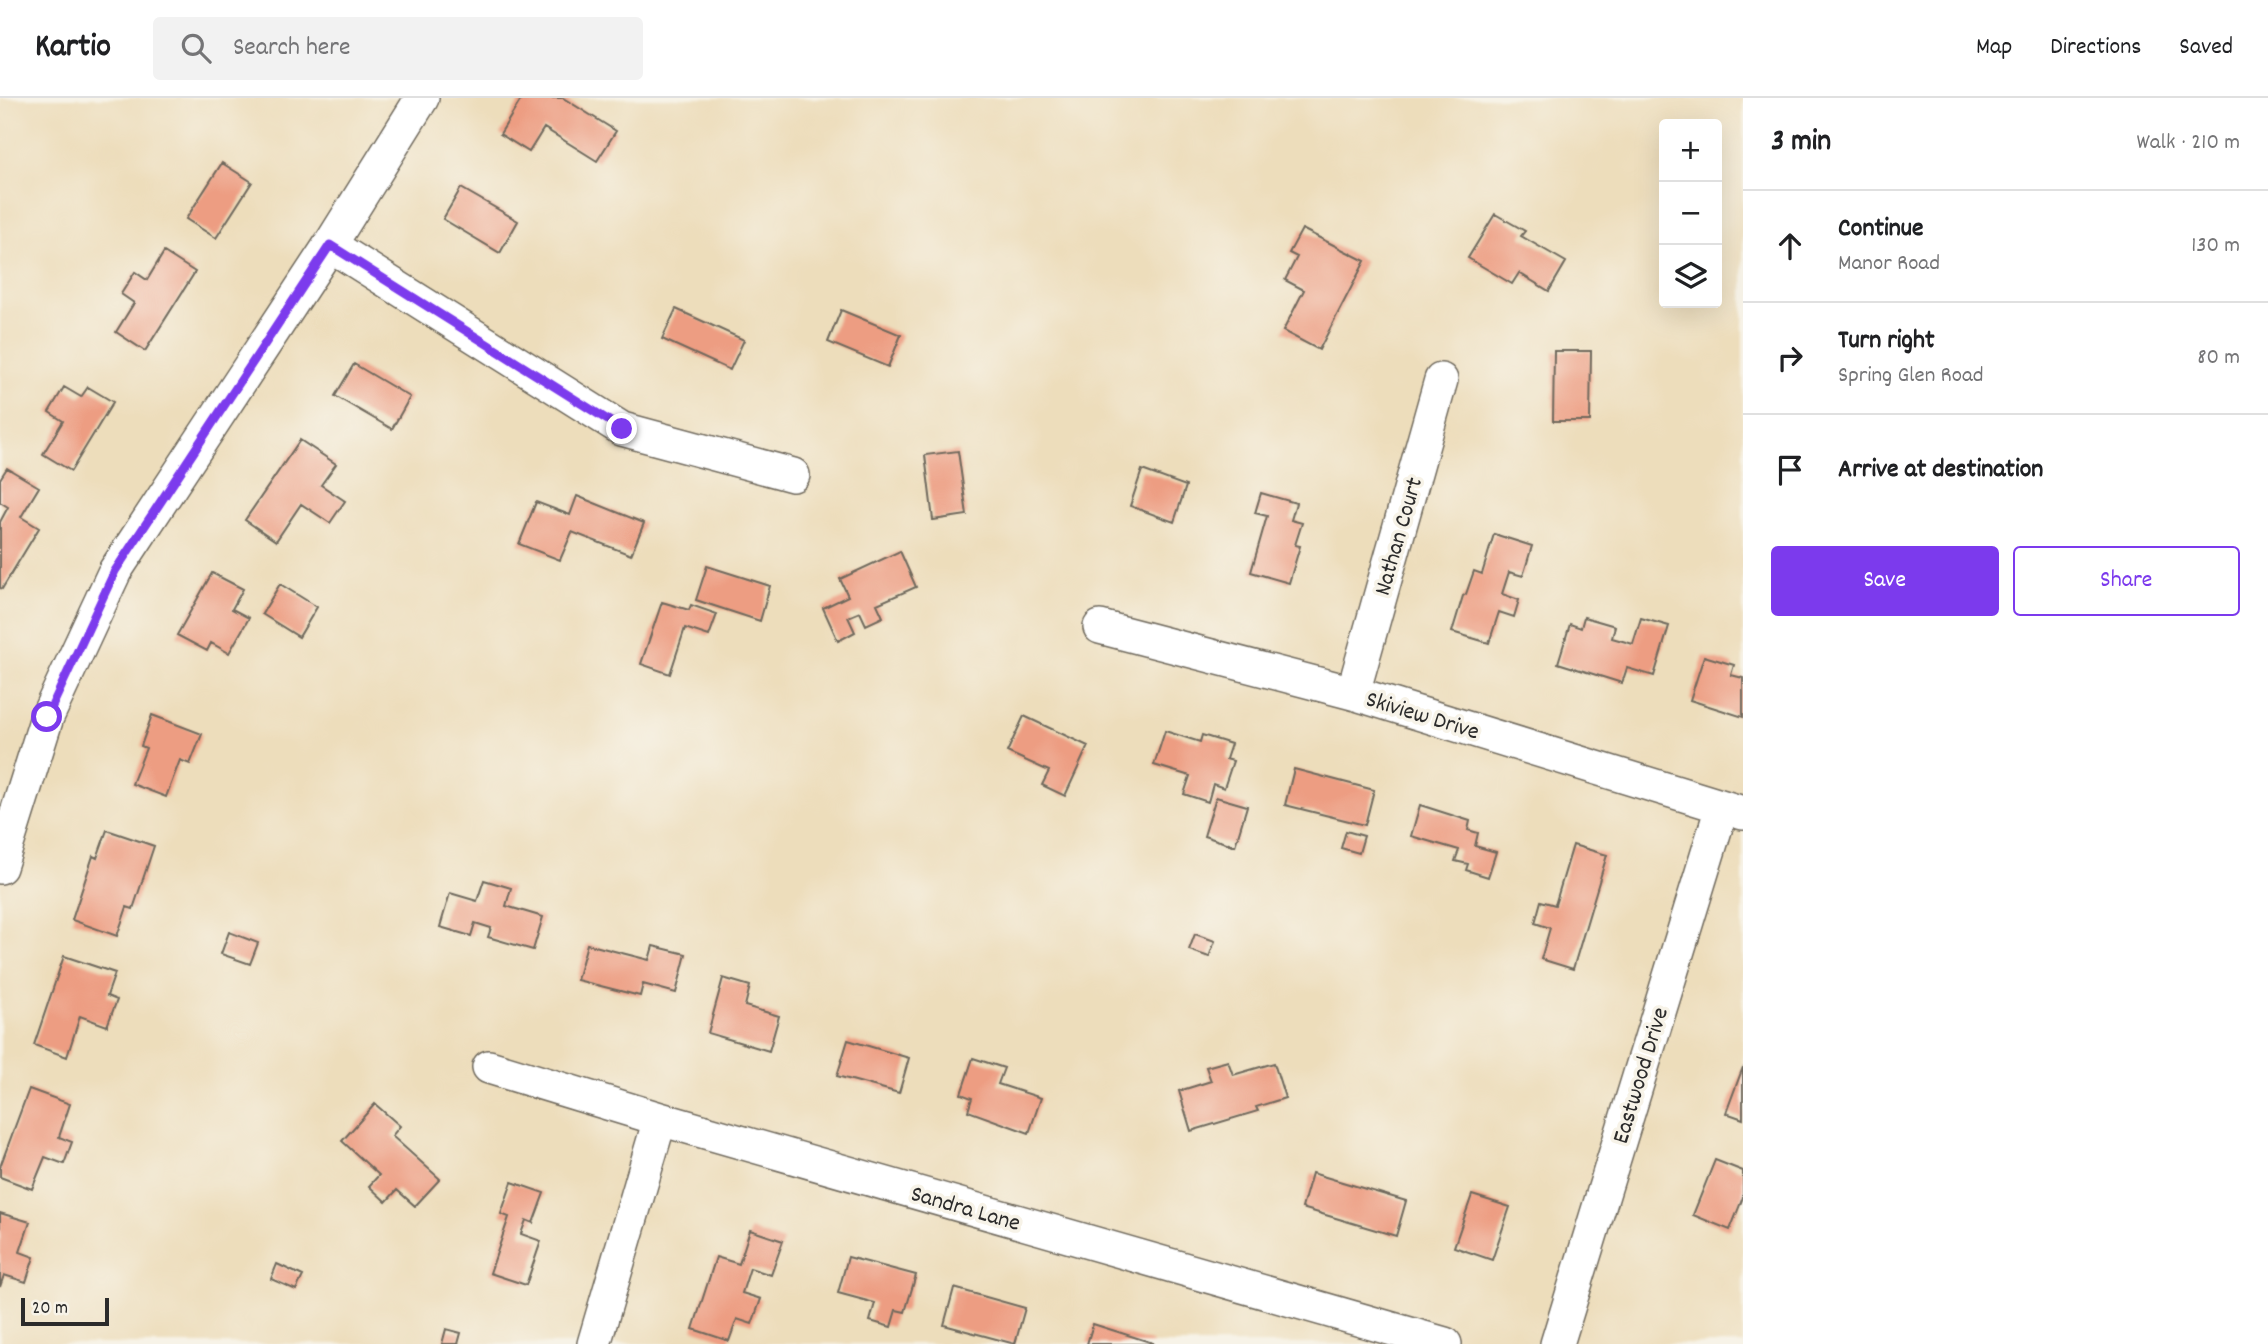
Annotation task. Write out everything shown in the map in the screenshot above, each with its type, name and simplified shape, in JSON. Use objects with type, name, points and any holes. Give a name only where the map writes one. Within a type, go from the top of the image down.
[{"type":"street","points":[[0,867],[47,717],[115,571],[330,245],[422,98]]},
{"type":"street","points":[[330,245],[622,429],[793,475]]},
{"type":"street","name":"Nathan Court","points":[[1353,692],[1441,380]]},
{"type":"street","name":"Skiview Drive","points":[[1100,627],[1353,692],[1732,810]]},
{"type":"street","name":"Eastwood Drive","points":[[1557,1344],[1732,810]]},
{"type":"street","name":"Sandra Lane","points":[[489,1067],[660,1119],[1445,1344]]},
{"type":"street","points":[[594,1344],[660,1119]]},
{"type":"building","points":[[522,98],[563,98],[616,131],[597,161],[544,128],[529,152],[500,134]]},
{"type":"building","points":[[222,163],[252,182],[216,238],[186,219]]},
{"type":"building","points":[[461,188],[518,221],[500,253],[443,219]]},
{"type":"building","points":[[1495,214],[1525,231],[1521,236],[1566,262],[1549,291],[1519,273],[1512,284],[1468,258]]},
{"type":"building","points":[[1302,229],[1365,261],[1319,350],[1283,331],[1304,290],[1285,280],[1297,257],[1289,253]]},
{"type":"building","points":[[164,252],[195,272],[145,351],[116,332],[134,303],[121,294],[135,272],[147,280]]},
{"type":"building","points":[[676,309],[744,340],[730,370],[662,339]]},
{"type":"building","points":[[841,310],[901,335],[888,367],[828,342]]},
{"type":"building","points":[[1554,351],[1591,351],[1590,421],[1553,421]]},
{"type":"building","points":[[354,364],[410,397],[392,429],[335,396]]},
{"type":"building","points":[[64,387],[81,397],[88,387],[113,402],[71,471],[43,454],[63,421],[49,412]]},
{"type":"building","points":[[300,440],[336,464],[321,485],[345,501],[330,523],[301,504],[276,541],[245,520]]},
{"type":"building","points":[[958,451],[967,515],[933,520],[925,455]]},
{"type":"building","points":[[7,468],[39,487],[21,517],[39,528],[2,589],[0,522],[8,507],[0,502],[0,479]]},
{"type":"building","points":[[1142,470],[1186,486],[1174,522],[1130,506]]},
{"type":"building","points":[[1261,493],[1296,503],[1291,520],[1302,523],[1295,545],[1300,546],[1289,583],[1251,572],[1267,516],[1255,513]]},
{"type":"building","points":[[577,496],[644,523],[631,555],[572,532],[560,560],[519,544],[536,502],[570,515]]},
{"type":"building","points":[[1494,534],[1532,546],[1523,576],[1509,572],[1502,594],[1519,600],[1514,617],[1499,612],[1489,643],[1452,632],[1474,571],[1482,574]]},
{"type":"building","points":[[900,551],[916,587],[877,604],[883,617],[866,625],[860,612],[848,617],[855,632],[838,641],[823,608],[848,596],[840,579]]},
{"type":"building","points":[[707,566],[770,586],[760,621],[696,600]]},
{"type":"building","points":[[212,573],[243,589],[232,609],[249,618],[229,653],[211,643],[207,651],[177,635]]},
{"type":"building","points":[[280,584],[317,607],[299,637],[262,614]]},
{"type":"building","points":[[662,602],[689,610],[691,605],[717,614],[709,636],[685,628],[670,674],[641,664]]},
{"type":"building","points":[[1584,617],[1615,626],[1612,638],[1633,644],[1641,618],[1669,626],[1654,676],[1627,668],[1622,683],[1558,663],[1570,624],[1581,628]]},
{"type":"building","points":[[1704,656],[1734,665],[1731,675],[1743,678],[1743,717],[1690,700]]},
{"type":"building","points":[[152,715],[202,734],[190,764],[180,760],[166,797],[132,784],[146,748],[141,746]]},
{"type":"building","points":[[1024,716],[1088,746],[1065,796],[1042,785],[1049,771],[1007,752]]},
{"type":"building","points":[[1165,731],[1200,742],[1202,735],[1231,744],[1226,759],[1233,761],[1224,788],[1213,784],[1208,802],[1184,794],[1190,776],[1154,765]]},
{"type":"building","points":[[1294,769],[1374,790],[1365,825],[1285,805]]},
{"type":"building","points":[[1216,797],[1247,806],[1235,846],[1204,836]]},
{"type":"building","points":[[1420,805],[1470,821],[1468,830],[1478,833],[1475,846],[1496,852],[1488,877],[1466,870],[1468,864],[1455,861],[1459,850],[1411,836]]},
{"type":"building","points":[[107,830],[154,846],[133,909],[127,907],[117,936],[72,920],[93,856],[97,858]]},
{"type":"building","points":[[1346,831],[1364,836],[1359,853],[1341,848]]},
{"type":"building","points":[[1573,845],[1607,855],[1573,969],[1541,959],[1550,928],[1535,923],[1541,901],[1555,905]]},
{"type":"building","points":[[484,880],[511,888],[506,906],[543,917],[533,950],[488,937],[491,928],[475,923],[471,936],[440,927],[450,893],[477,901]]},
{"type":"building","points":[[229,932],[258,943],[250,964],[221,954]]},
{"type":"building","points":[[1195,934],[1215,941],[1209,957],[1189,950]]},
{"type":"building","points":[[587,944],[649,960],[653,946],[686,954],[676,993],[643,984],[640,996],[577,980]]},
{"type":"building","points":[[64,956],[115,973],[107,996],[117,1000],[107,1026],[80,1016],[67,1057],[34,1045]]},
{"type":"building","points":[[723,978],[750,986],[745,1006],[779,1016],[769,1051],[708,1033]]},
{"type":"building","points":[[848,1040],[909,1058],[899,1093],[837,1076]]},
{"type":"building","points":[[973,1058],[1004,1068],[998,1084],[1041,1098],[1029,1133],[968,1111],[972,1098],[961,1094]]},
{"type":"building","points":[[1228,1061],[1233,1075],[1274,1063],[1285,1098],[1256,1107],[1258,1111],[1191,1131],[1179,1091],[1211,1081],[1206,1067]]},
{"type":"building","points":[[1743,1067],[1743,1119],[1726,1113]]},
{"type":"building","points":[[29,1089],[70,1104],[59,1137],[72,1142],[64,1164],[45,1157],[32,1189],[0,1177],[0,1167]]},
{"type":"building","points":[[375,1104],[400,1126],[392,1136],[440,1179],[415,1206],[397,1190],[386,1202],[369,1186],[379,1175],[342,1141]]},
{"type":"building","points":[[1715,1160],[1743,1171],[1743,1197],[1730,1230],[1693,1215]]},
{"type":"building","points":[[1312,1173],[1406,1201],[1396,1236],[1302,1208]]},
{"type":"building","points":[[512,1182],[544,1193],[533,1223],[526,1220],[521,1234],[541,1241],[526,1285],[490,1273],[509,1217],[501,1214]]},
{"type":"building","points":[[1472,1195],[1510,1207],[1492,1260],[1454,1247]]},
{"type":"building","points":[[0,1213],[30,1222],[20,1252],[34,1257],[26,1282],[4,1275],[0,1287]]},
{"type":"building","points":[[750,1230],[783,1241],[771,1275],[750,1268],[742,1293],[761,1299],[752,1324],[737,1319],[729,1341],[693,1329],[716,1257],[739,1264]]},
{"type":"building","points":[[848,1257],[916,1275],[905,1312],[896,1310],[891,1327],[870,1321],[875,1303],[838,1293]]},
{"type":"building","points":[[277,1264],[303,1276],[296,1290],[271,1279]]},
{"type":"building","points":[[954,1288],[1025,1308],[1015,1344],[944,1325]]},
{"type":"building","points":[[1093,1324],[1153,1343],[1153,1344],[1087,1344]]},
{"type":"building","points":[[446,1329],[461,1333],[458,1344],[442,1344]]},
{"type":"route","points":[[47,717],[115,571],[330,245],[622,429]]}]
